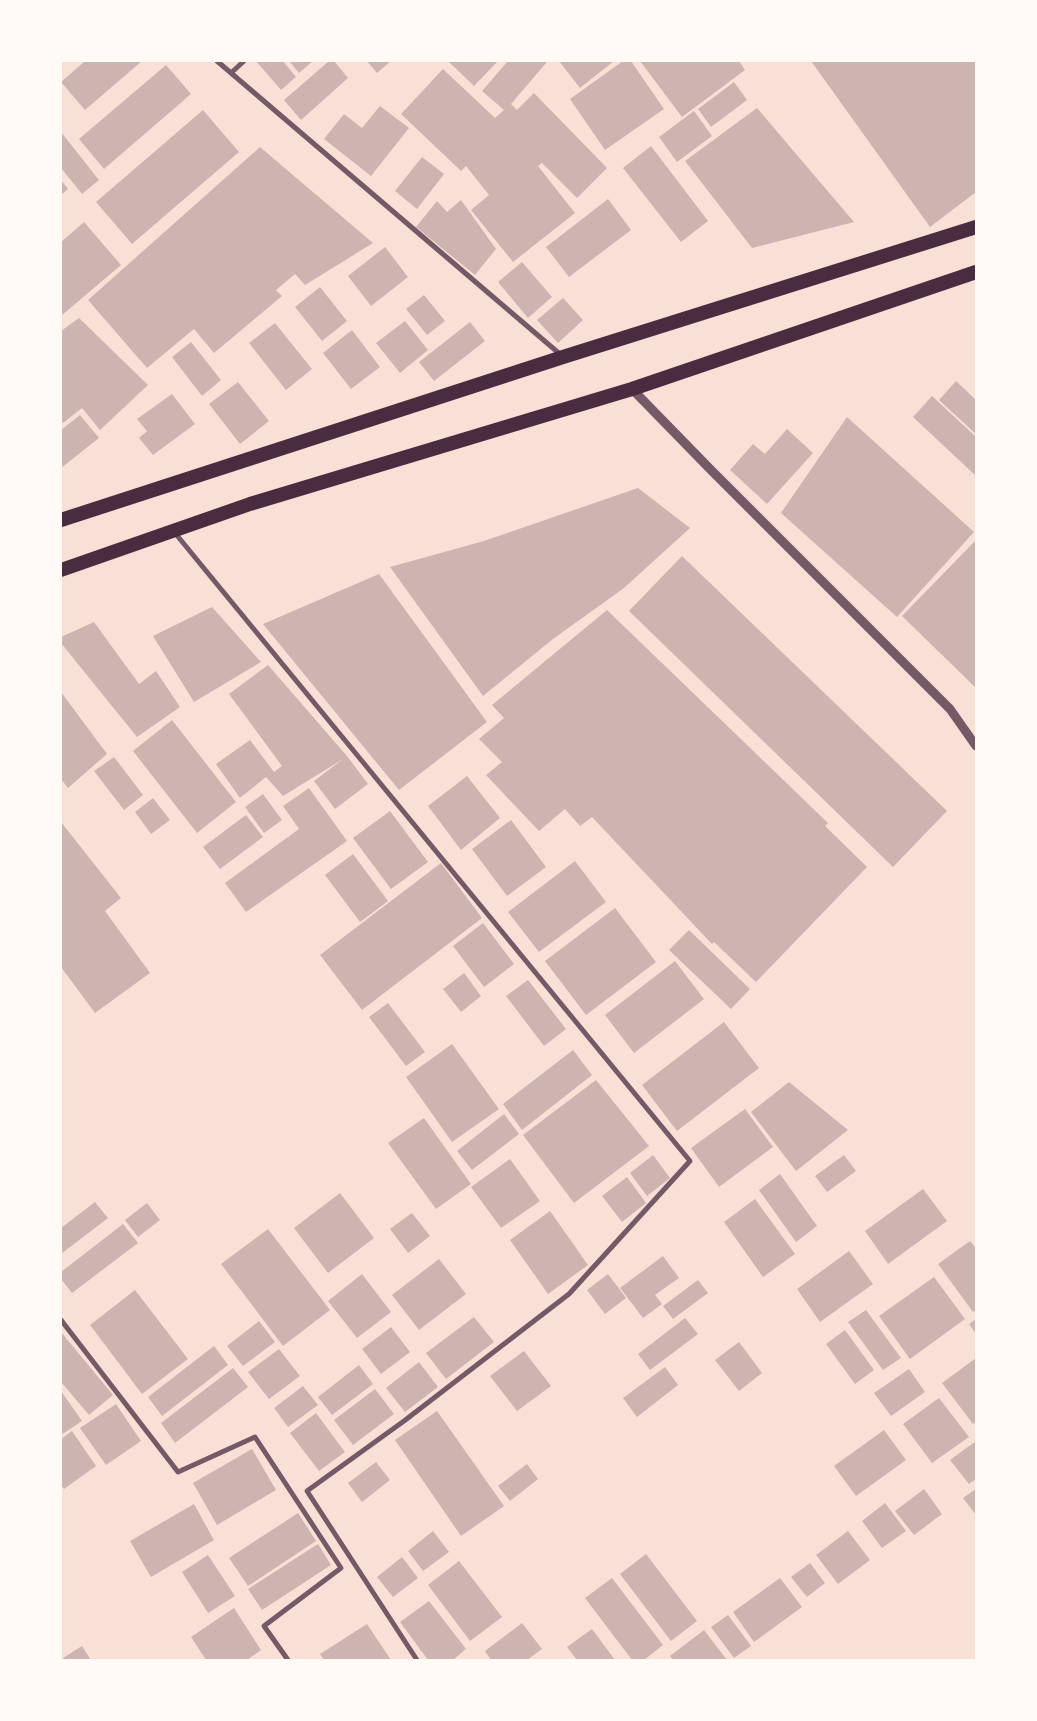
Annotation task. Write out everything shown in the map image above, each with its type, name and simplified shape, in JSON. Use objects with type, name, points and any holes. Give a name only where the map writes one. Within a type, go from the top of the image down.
[{"type":"highway","points":[[61,520],[564,357],[976,227]]},
{"type":"highway","points":[[61,570],[259,502],[632,389],[976,272]]},
{"type":"street","points":[[217,61],[564,357]]},
{"type":"street","points":[[231,73],[244,61]]},
{"type":"street","points":[[632,389],[718,478],[950,709],[976,746]]},
{"type":"street","points":[[173,530],[690,1162],[569,1294],[404,1421],[307,1491],[417,1660]]},
{"type":"street","points":[[61,1320],[178,1472],[255,1437],[341,1568],[264,1626],[288,1660]]},
{"type":"building","points":[[85,61],[142,61],[85,110],[61,82]]},
{"type":"building","points":[[256,61],[283,61],[296,77],[281,90]]},
{"type":"building","points":[[289,61],[313,61],[299,73]]},
{"type":"building","points":[[329,61],[334,61],[348,78],[301,120],[284,100]]},
{"type":"building","points":[[367,61],[391,61],[377,73]]},
{"type":"building","points":[[448,61],[498,61],[474,86]]},
{"type":"building","points":[[508,61],[547,62],[511,104],[517,110],[534,93],[607,168],[577,198],[542,163],[538,166],[575,213],[513,262],[471,210],[489,195],[466,166],[461,171],[401,114],[443,69],[495,118],[504,110],[482,91]]},
{"type":"building","points":[[559,61],[614,61],[580,88]]},
{"type":"building","points":[[623,61],[631,61],[664,109],[605,150],[570,99]]},
{"type":"building","points":[[640,61],[739,61],[745,70],[682,117]]},
{"type":"building","points":[[811,61],[976,61],[976,192],[930,227]]},
{"type":"building","points":[[166,65],[191,94],[104,169],[79,139]]},
{"type":"building","points":[[734,82],[747,100],[711,127],[698,109]]},
{"type":"building","points":[[380,106],[409,128],[371,176],[324,139],[344,114],[362,128]]},
{"type":"building","points":[[757,108],[854,222],[752,248],[685,161]]},
{"type":"building","points":[[203,110],[239,152],[132,244],[96,202]]},
{"type":"building","points":[[694,111],[712,136],[677,162],[659,137]]},
{"type":"building","points":[[61,132],[99,180],[82,194],[61,168]]},
{"type":"building","points":[[651,146],[708,221],[681,242],[623,168]]},
{"type":"building","points":[[260,147],[373,243],[305,285],[295,274],[276,290],[282,296],[214,353],[194,329],[147,368],[88,300]]},
{"type":"building","points":[[422,157],[444,174],[417,209],[395,191]]},
{"type":"building","points":[[61,180],[68,189],[61,195]]},
{"type":"building","points":[[608,199],[631,230],[569,277],[546,247]]},
{"type":"building","points":[[461,200],[496,249],[475,275],[416,227],[437,201],[447,212]]},
{"type":"building","points":[[84,222],[121,265],[61,316],[61,242]]},
{"type":"building","points":[[385,247],[408,277],[371,306],[348,276]]},
{"type":"building","points":[[522,262],[552,297],[528,318],[498,282]]},
{"type":"building","points":[[320,287],[347,321],[322,341],[295,307]]},
{"type":"building","points":[[424,295],[445,321],[427,335],[406,309]]},
{"type":"building","points":[[563,298],[583,320],[558,343],[537,320]]},
{"type":"building","points":[[79,318],[148,385],[100,430],[82,408],[63,423],[61,420],[61,331]]},
{"type":"building","points":[[405,321],[428,350],[400,373],[376,343]]},
{"type":"building","points":[[470,322],[485,341],[434,381],[419,362]]},
{"type":"building","points":[[275,323],[312,369],[286,390],[249,343]]},
{"type":"building","points":[[352,330],[380,367],[351,389],[323,353]]},
{"type":"building","points":[[191,342],[221,380],[202,396],[172,357]]},
{"type":"building","points":[[956,381],[976,400],[976,434],[939,400]]},
{"type":"building","points":[[238,382],[269,421],[240,444],[209,404]]},
{"type":"building","points":[[172,394],[195,424],[153,455],[139,438],[147,431],[137,419]]},
{"type":"building","points":[[932,396],[976,437],[976,476],[913,417]]},
{"type":"building","points":[[80,415],[99,438],[61,468],[61,430]]},
{"type":"building","points":[[847,417],[974,532],[897,617],[781,513]]},
{"type":"building","points":[[787,429],[813,453],[767,504],[730,470],[753,444],[765,454]]},
{"type":"building","points":[[638,488],[690,528],[624,588],[553,639],[483,696],[390,567],[484,541]]},
{"type":"building","points":[[976,540],[976,688],[902,616]]},
{"type":"building","points":[[682,556],[947,811],[893,867],[629,611]]},
{"type":"building","points":[[379,574],[487,722],[399,790],[263,624]]},
{"type":"building","points":[[212,607],[261,662],[194,702],[153,636]]},
{"type":"building","points":[[607,610],[828,823],[825,826],[867,867],[756,982],[714,942],[712,944],[592,817],[580,826],[565,809],[539,831],[486,775],[502,762],[479,739],[504,718],[492,705]]},
{"type":"building","points":[[94,622],[139,684],[156,671],[180,707],[137,737],[61,643],[61,637]]},
{"type":"building","points":[[268,665],[347,756],[368,784],[335,809],[314,781],[343,759],[283,796],[266,777],[240,798],[216,764],[250,740],[274,772],[282,766],[229,694]]},
{"type":"building","points":[[61,692],[107,754],[68,788],[61,779]]},
{"type":"building","points":[[172,720],[236,802],[197,833],[133,751]]},
{"type":"building","points":[[114,757],[143,795],[124,810],[94,771]]},
{"type":"building","points":[[467,776],[500,818],[461,850],[428,806]]},
{"type":"building","points":[[309,788],[347,841],[246,912],[225,883],[299,829],[283,806]]},
{"type":"building","points":[[263,794],[282,820],[264,833],[245,807]]},
{"type":"building","points":[[153,798],[170,820],[151,834],[135,812]]},
{"type":"building","points":[[390,811],[428,862],[391,889],[353,838]]},
{"type":"building","points":[[246,815],[263,837],[220,869],[203,847]]},
{"type":"building","points":[[511,820],[546,867],[507,896],[472,849]]},
{"type":"building","points":[[61,822],[121,898],[105,911],[150,973],[95,1013],[61,967]]},
{"type":"building","points":[[353,854],[388,901],[360,922],[325,875]]},
{"type":"building","points":[[575,861],[606,902],[539,952],[508,912]]},
{"type":"building","points":[[441,863],[482,918],[362,1010],[320,955]]},
{"type":"building","points":[[615,908],[656,962],[586,1015],[545,961]]},
{"type":"building","points":[[483,923],[514,964],[484,987],[453,946]]},
{"type":"building","points":[[689,930],[750,989],[731,1009],[669,950]]},
{"type":"building","points":[[675,961],[704,999],[634,1053],[605,1015]]},
{"type":"building","points":[[464,973],[481,996],[461,1012],[443,989]]},
{"type":"building","points":[[528,980],[566,1029],[544,1046],[506,996]]},
{"type":"building","points":[[388,1003],[425,1052],[406,1066],[369,1017]]},
{"type":"building","points":[[724,1022],[759,1068],[677,1131],[642,1085]]},
{"type":"building","points":[[452,1044],[499,1109],[452,1142],[406,1077]]},
{"type":"building","points":[[573,1050],[592,1075],[522,1130],[503,1104]]},
{"type":"building","points":[[596,1080],[649,1146],[574,1203],[523,1135]]},
{"type":"building","points":[[789,1082],[848,1130],[796,1171],[751,1112]]},
{"type":"building","points":[[745,1109],[773,1147],[719,1187],[691,1148]]},
{"type":"building","points":[[504,1114],[519,1134],[472,1170],[457,1151]]},
{"type":"building","points":[[424,1118],[471,1184],[436,1209],[388,1143]]},
{"type":"building","points":[[653,1155],[670,1178],[647,1196],[630,1173]]},
{"type":"building","points":[[844,1155],[856,1171],[827,1192],[815,1176]]},
{"type":"building","points":[[510,1159],[540,1201],[501,1228],[471,1187]]},
{"type":"building","points":[[780,1174],[817,1226],[796,1242],[759,1190]]},
{"type":"building","points":[[627,1177],[646,1203],[622,1222],[602,1196]]},
{"type":"building","points":[[923,1189],[947,1221],[888,1264],[865,1231]]},
{"type":"building","points":[[340,1193],[374,1238],[328,1273],[294,1228]]},
{"type":"building","points":[[755,1199],[795,1254],[763,1277],[724,1222]]},
{"type":"building","points":[[95,1202],[108,1218],[61,1254],[61,1228]]},
{"type":"building","points":[[147,1203],[160,1220],[138,1237],[125,1220]]},
{"type":"building","points":[[550,1211],[588,1265],[548,1294],[510,1240]]},
{"type":"building","points":[[412,1213],[430,1236],[408,1253],[390,1229]]},
{"type":"building","points":[[123,1224],[138,1243],[72,1293],[61,1279],[61,1272]]},
{"type":"building","points":[[268,1229],[330,1310],[283,1346],[221,1264]]},
{"type":"building","points":[[970,1241],[976,1248],[976,1310],[973,1312],[938,1264]]},
{"type":"building","points":[[849,1251],[873,1284],[820,1322],[797,1289]]},
{"type":"building","points":[[663,1256],[679,1278],[655,1295],[662,1304],[643,1318],[620,1288]]},
{"type":"building","points":[[439,1259],[466,1294],[419,1330],[392,1295]]},
{"type":"building","points":[[362,1274],[391,1312],[357,1338],[328,1301]]},
{"type":"building","points":[[608,1274],[626,1298],[605,1314],[587,1290]]},
{"type":"building","points":[[934,1277],[965,1319],[910,1359],[879,1316]]},
{"type":"building","points":[[698,1280],[708,1293],[673,1319],[663,1306]]},
{"type":"building","points":[[135,1290],[188,1359],[142,1394],[90,1325]]},
{"type":"building","points":[[866,1310],[901,1358],[883,1370],[848,1322]]},
{"type":"building","points":[[474,1317],[494,1342],[446,1379],[426,1353]]},
{"type":"building","points":[[685,1318],[698,1334],[650,1370],[638,1354]]},
{"type":"building","points":[[976,1319],[976,1334],[969,1324]]},
{"type":"building","points":[[259,1321],[275,1342],[243,1366],[227,1346]]},
{"type":"building","points":[[391,1327],[410,1352],[381,1374],[362,1349]]},
{"type":"building","points":[[845,1330],[874,1370],[855,1384],[826,1344]]},
{"type":"building","points":[[61,1332],[113,1395],[89,1415],[61,1382]]},
{"type":"building","points":[[739,1342],[762,1373],[739,1391],[715,1360]]},
{"type":"building","points":[[214,1346],[228,1365],[162,1416],[148,1397]]},
{"type":"building","points":[[279,1349],[300,1376],[269,1399],[248,1372]]},
{"type":"building","points":[[524,1351],[551,1386],[517,1411],[490,1376]]},
{"type":"building","points":[[976,1358],[976,1422],[973,1424],[942,1383]]},
{"type":"building","points":[[419,1362],[438,1387],[405,1412],[386,1388]]},
{"type":"building","points":[[359,1365],[373,1384],[332,1415],[318,1397]]},
{"type":"building","points":[[665,1367],[678,1385],[637,1417],[623,1398]]},
{"type":"building","points":[[233,1368],[248,1387],[175,1443],[161,1423]]},
{"type":"building","points":[[909,1369],[925,1392],[891,1416],[874,1393]]},
{"type":"building","points":[[303,1386],[318,1405],[288,1427],[274,1408]]},
{"type":"building","points":[[375,1389],[394,1414],[353,1445],[334,1420]]},
{"type":"building","points":[[61,1391],[82,1421],[61,1435]]},
{"type":"building","points":[[939,1398],[969,1437],[932,1463],[903,1424]]},
{"type":"building","points":[[116,1404],[141,1441],[106,1465],[80,1428]]},
{"type":"building","points":[[437,1411],[504,1506],[461,1536],[395,1440]]},
{"type":"building","points":[[316,1413],[345,1452],[319,1471],[290,1433]]},
{"type":"building","points":[[884,1430],[906,1460],[856,1496],[834,1466]]},
{"type":"building","points":[[72,1431],[96,1466],[64,1489],[61,1485],[61,1439]]},
{"type":"building","points":[[976,1441],[976,1479],[969,1484],[950,1460]]},
{"type":"building","points":[[252,1449],[276,1490],[217,1525],[193,1483]]},
{"type":"building","points":[[376,1462],[390,1480],[362,1502],[348,1483]]},
{"type":"building","points":[[527,1464],[538,1479],[510,1501],[498,1486]]},
{"type":"building","points":[[924,1489],[942,1514],[914,1535],[895,1511]]},
{"type":"building","points":[[976,1489],[976,1515],[963,1498]]},
{"type":"building","points":[[885,1503],[906,1531],[882,1548],[862,1521]]},
{"type":"building","points":[[194,1504],[214,1540],[151,1577],[130,1541]]},
{"type":"building","points":[[298,1513],[316,1541],[248,1586],[229,1558]]},
{"type":"building","points":[[433,1531],[449,1552],[423,1571],[408,1551]]},
{"type":"building","points":[[848,1531],[870,1560],[838,1584],[816,1555]]},
{"type":"building","points":[[318,1544],[331,1565],[262,1610],[248,1589]]},
{"type":"building","points":[[646,1554],[697,1621],[671,1641],[620,1574]]},
{"type":"building","points":[[208,1555],[235,1596],[208,1613],[182,1572]]},
{"type":"building","points":[[402,1557],[418,1578],[393,1597],[377,1577]]},
{"type":"building","points":[[459,1561],[502,1617],[470,1641],[428,1585]]},
{"type":"building","points":[[810,1563],[825,1583],[807,1597],[791,1577]]},
{"type":"building","points":[[612,1578],[663,1645],[644,1660],[632,1660],[585,1598]]},
{"type":"building","points":[[780,1578],[802,1607],[754,1642],[733,1612]]},
{"type":"building","points":[[429,1601],[466,1649],[453,1660],[428,1660],[400,1622]]},
{"type":"building","points":[[234,1608],[261,1650],[247,1660],[206,1660],[191,1637]]},
{"type":"building","points":[[728,1615],[751,1646],[734,1658],[711,1627]]},
{"type":"building","points":[[522,1623],[542,1649],[527,1660],[491,1660],[485,1651]]},
{"type":"building","points":[[367,1624],[391,1660],[324,1660],[320,1654]]},
{"type":"building","points":[[592,1629],[615,1660],[577,1660],[567,1647]]},
{"type":"building","points":[[704,1630],[727,1660],[673,1660],[670,1656]]},
{"type":"building","points":[[82,1646],[91,1660],[64,1660],[63,1658]]}]
